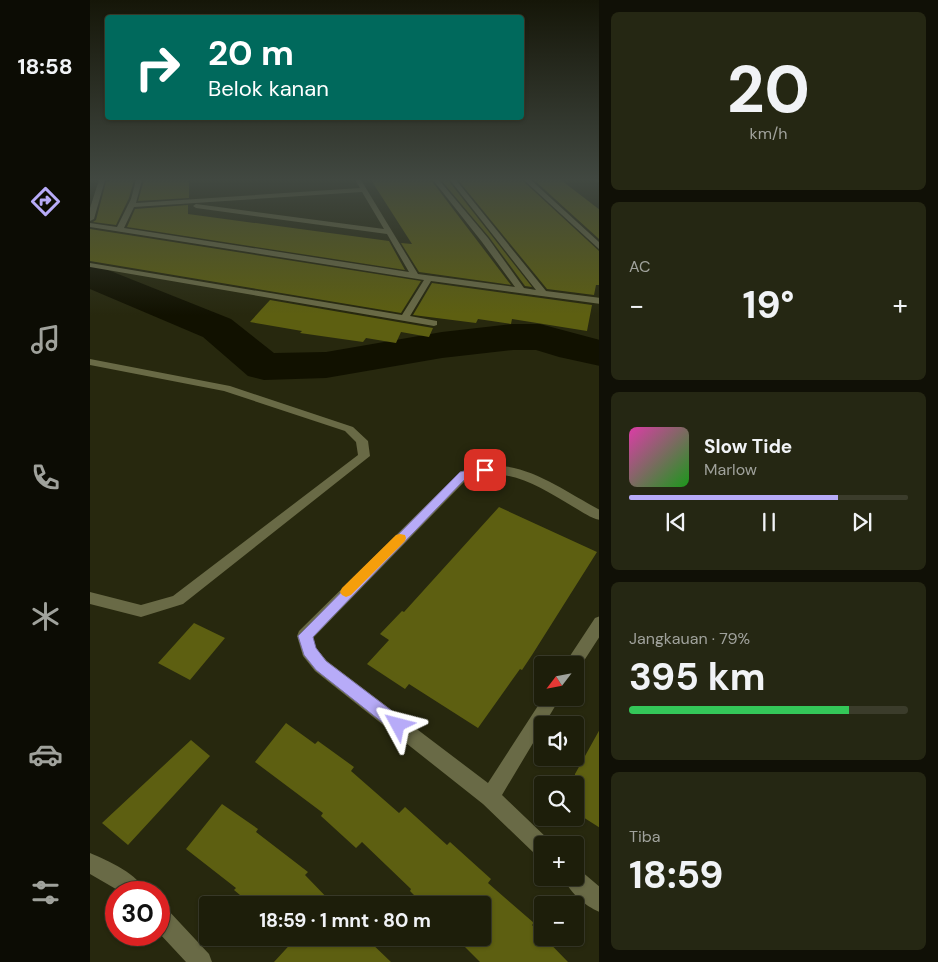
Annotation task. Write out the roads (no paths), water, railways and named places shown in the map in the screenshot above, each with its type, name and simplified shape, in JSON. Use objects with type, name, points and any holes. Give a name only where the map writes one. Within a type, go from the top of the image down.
[{"type":"street","points":[[119,231],[122,225]]},
{"type":"street","points":[[337,225],[389,232]]},
{"type":"street","points":[[385,225],[416,275]]},
{"type":"street","points":[[473,225],[521,290]]},
{"type":"street","points":[[490,225],[543,293]]},
{"type":"street","points":[[575,225],[599,248]]},
{"type":"street","points":[[90,226],[429,278],[599,301]]},
{"type":"street","points":[[485,240],[502,239]]},
{"type":"street","points":[[90,265],[434,323]]},
{"type":"street","points":[[404,319],[429,278]]},
{"type":"street","points":[[90,362],[226,388],[348,428],[362,441],[364,456],[178,600],[141,611],[90,598]]},
{"type":"street","points":[[534,839],[490,797],[321,666],[309,651],[305,636],[464,474],[485,470],[507,470],[532,480],[599,516]]},
{"type":"street","points":[[578,656],[599,622]]},
{"type":"street","points":[[490,797],[547,706]]},
{"type":"street","points":[[90,864],[121,881]]},
{"type":"street","points":[[582,886],[599,902]]},
{"type":"street","points":[[170,929],[201,962]]},
{"type":"waterway","points":[[90,276],[217,328],[264,367],[326,365],[442,345],[513,337],[540,337],[574,348],[599,353]]}]
